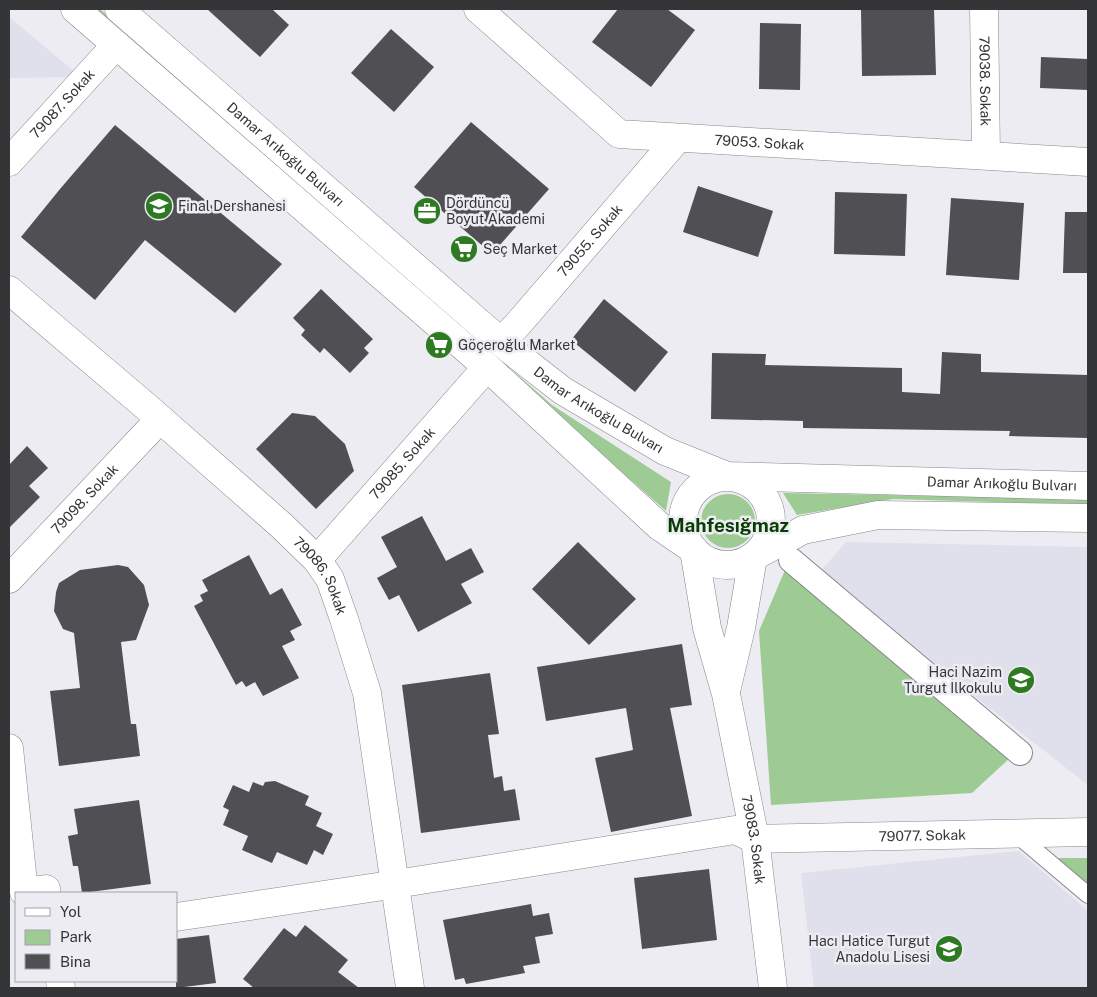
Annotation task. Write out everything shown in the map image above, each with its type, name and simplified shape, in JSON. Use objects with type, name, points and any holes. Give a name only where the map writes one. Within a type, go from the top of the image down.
[{"type":"street","name":"Damar Arıkoğlu Bulvarı","points":[[75,9],[487,367],[659,526],[694,550]]},
{"type":"street","name":"79053. Sokak","points":[[478,9],[619,134],[1088,162]]},
{"type":"street","name":"79038. Sokak","points":[[984,9],[986,155]]},
{"type":"street","name":"Damar Arıkoğlu Bulvarı","points":[[132,13],[501,342],[563,391],[665,451],[727,476],[1088,486]]},
{"type":"street","name":"79087. Sokak","points":[[9,162],[116,45]]},
{"type":"street","name":"79055. Sokak","points":[[501,342],[678,138]]},
{"type":"street","name":"79086. Sokak","points":[[9,290],[282,526],[317,560],[330,579],[367,693],[410,988]]},
{"type":"street","name":"79085. Sokak","points":[[317,560],[487,367]]},
{"type":"street","name":"79098. Sokak","points":[[9,580],[160,419]]},
{"type":"street","points":[[726,694],[741,628],[753,557],[763,547],[770,535],[772,520],[770,506],[763,494],[752,484],[740,478],[727,476],[713,478],[700,486],[690,496],[684,509],[683,524],[686,538],[694,550],[704,559],[715,564],[735,564],[753,557],[803,530],[878,516],[1088,518]]},
{"type":"street","name":"79083. Sokak","points":[[694,550],[707,628],[726,694],[755,839],[773,988]]},
{"type":"street","points":[[791,560],[1020,753]]},
{"type":"street","points":[[9,748],[26,892]]},
{"type":"street","points":[[178,916],[395,884],[735,830],[755,839]]},
{"type":"street","name":"79077. Sokak","points":[[755,839],[1088,832]]},
{"type":"lane","points":[[1016,834],[1088,895]]},
{"type":"shaded area","points":[[9,17],[81,77],[9,78]]},
{"type":"shaded area","name":"Haci Nazim Turgut Ilkokulu","points":[[846,542],[1088,547],[1088,785],[818,574]]},
{"type":"shaded area","name":"Hacı Hatice Turgut Anadolu Lisesi","points":[[1019,851],[1088,911],[1088,988],[814,988],[801,873]]},
{"type":"green space","points":[[94,9],[100,9],[552,405],[671,482],[666,511]]},
{"type":"green space","points":[[783,493],[1088,499],[1088,505],[893,499],[797,515]]},
{"type":"green space","points":[[723,494],[733,494],[743,498],[751,506],[755,521],[751,536],[743,544],[733,548],[723,548],[713,544],[705,536],[701,526],[701,516],[705,506],[713,498]]},
{"type":"green space","points":[[785,570],[1012,756],[972,793],[771,805],[759,631]]},
{"type":"green space","points":[[1055,858],[1088,858],[1088,887]]},
{"type":"building","points":[[207,9],[272,9],[289,25],[260,57]]},
{"type":"building","points":[[618,9],[667,9],[695,30],[651,87],[592,42]]},
{"type":"building","points":[[861,9],[934,9],[936,75],[862,76]]},
{"type":"building","points":[[760,23],[801,24],[800,90],[759,89]]},
{"type":"building","points":[[391,29],[434,67],[394,112],[351,73]]},
{"type":"building","points":[[1041,57],[1088,59],[1088,90],[1040,88]]},
{"type":"building","points":[[471,122],[549,189],[492,254],[414,187]]},
{"type":"building","name":"Final Dershanesi","points":[[115,125],[282,264],[235,313],[145,240],[95,300],[21,237]]},
{"type":"building","points":[[698,186],[773,211],[758,257],[683,232]]},
{"type":"building","points":[[835,192],[907,194],[905,256],[834,254]]},
{"type":"building","points":[[951,198],[1024,203],[1019,280],[946,275]]},
{"type":"building","points":[[1065,212],[1088,212],[1088,273],[1063,273]]},
{"type":"building","points":[[321,289],[373,339],[364,348],[369,353],[350,373],[324,348],[320,353],[301,335],[305,330],[293,318]]},
{"type":"building","points":[[604,299],[668,352],[635,392],[571,340]]},
{"type":"building","points":[[942,352],[981,354],[981,372],[1088,375],[1088,438],[1009,436],[1010,431],[803,428],[803,421],[711,419],[712,353],[766,354],[765,365],[902,368],[902,392],[940,394]]},
{"type":"building","points":[[292,413],[315,416],[345,444],[354,471],[316,509],[256,449]]},
{"type":"building","points":[[27,446],[48,468],[29,486],[40,497],[9,528],[9,465]]},
{"type":"building","points":[[422,516],[446,561],[471,548],[484,572],[461,584],[472,603],[418,632],[399,595],[389,600],[377,578],[397,567],[381,537]]},
{"type":"building","points":[[578,542],[636,599],[589,645],[532,589]]},
{"type":"building","points":[[249,555],[270,595],[282,588],[302,625],[290,631],[295,640],[282,646],[299,678],[263,696],[255,682],[246,687],[242,681],[236,685],[194,606],[203,601],[200,595],[208,591],[202,580]]},
{"type":"building","points":[[118,565],[128,567],[144,585],[149,605],[136,640],[121,642],[131,724],[136,724],[140,756],[59,766],[50,691],[80,688],[74,633],[63,629],[54,611],[56,592],[59,583],[80,570]]},
{"type":"building","points":[[682,644],[692,705],[670,708],[692,816],[611,832],[595,758],[633,750],[626,708],[546,721],[537,667]]},
{"type":"building","points":[[490,673],[499,734],[488,735],[494,778],[502,776],[504,791],[515,789],[520,820],[421,833],[402,685]]},
{"type":"building","points":[[275,781],[309,796],[305,805],[322,813],[316,826],[333,834],[323,855],[314,850],[307,865],[277,852],[272,863],[242,850],[248,836],[223,825],[229,810],[223,807],[233,785],[249,792],[253,782],[263,786],[265,782]]},
{"type":"building","points":[[139,800],[151,884],[82,892],[78,866],[73,866],[68,836],[78,834],[74,809]]},
{"type":"building","points":[[709,869],[717,940],[642,949],[634,878]]},
{"type":"building","points":[[531,904],[533,916],[549,913],[553,934],[535,937],[540,963],[523,966],[525,973],[466,984],[464,978],[455,980],[443,920]]},
{"type":"building","points":[[305,925],[348,960],[338,972],[359,988],[254,988],[243,979],[284,928],[296,937]]},
{"type":"building","points":[[209,935],[216,983],[176,988],[176,982],[178,982],[178,939]]},
{"type":"place","name":"Final Dershanesi","points":[[159,206]]},
{"type":"place","name":"Dördüncü Boyut Akademi","points":[[427,211]]},
{"type":"place","name":"Seç Market","points":[[464,249]]},
{"type":"place","name":"Göçeroğlu Market","points":[[439,345]]},
{"type":"place","name":"Haci Nazim Turgut Ilkokulu","points":[[1021,680]]},
{"type":"place","name":"Hacı Hatice Turgut Anadolu Lisesi","points":[[949,949]]},
{"type":"district","name":"Mahfesığmaz","points":[[728,525]]}]
